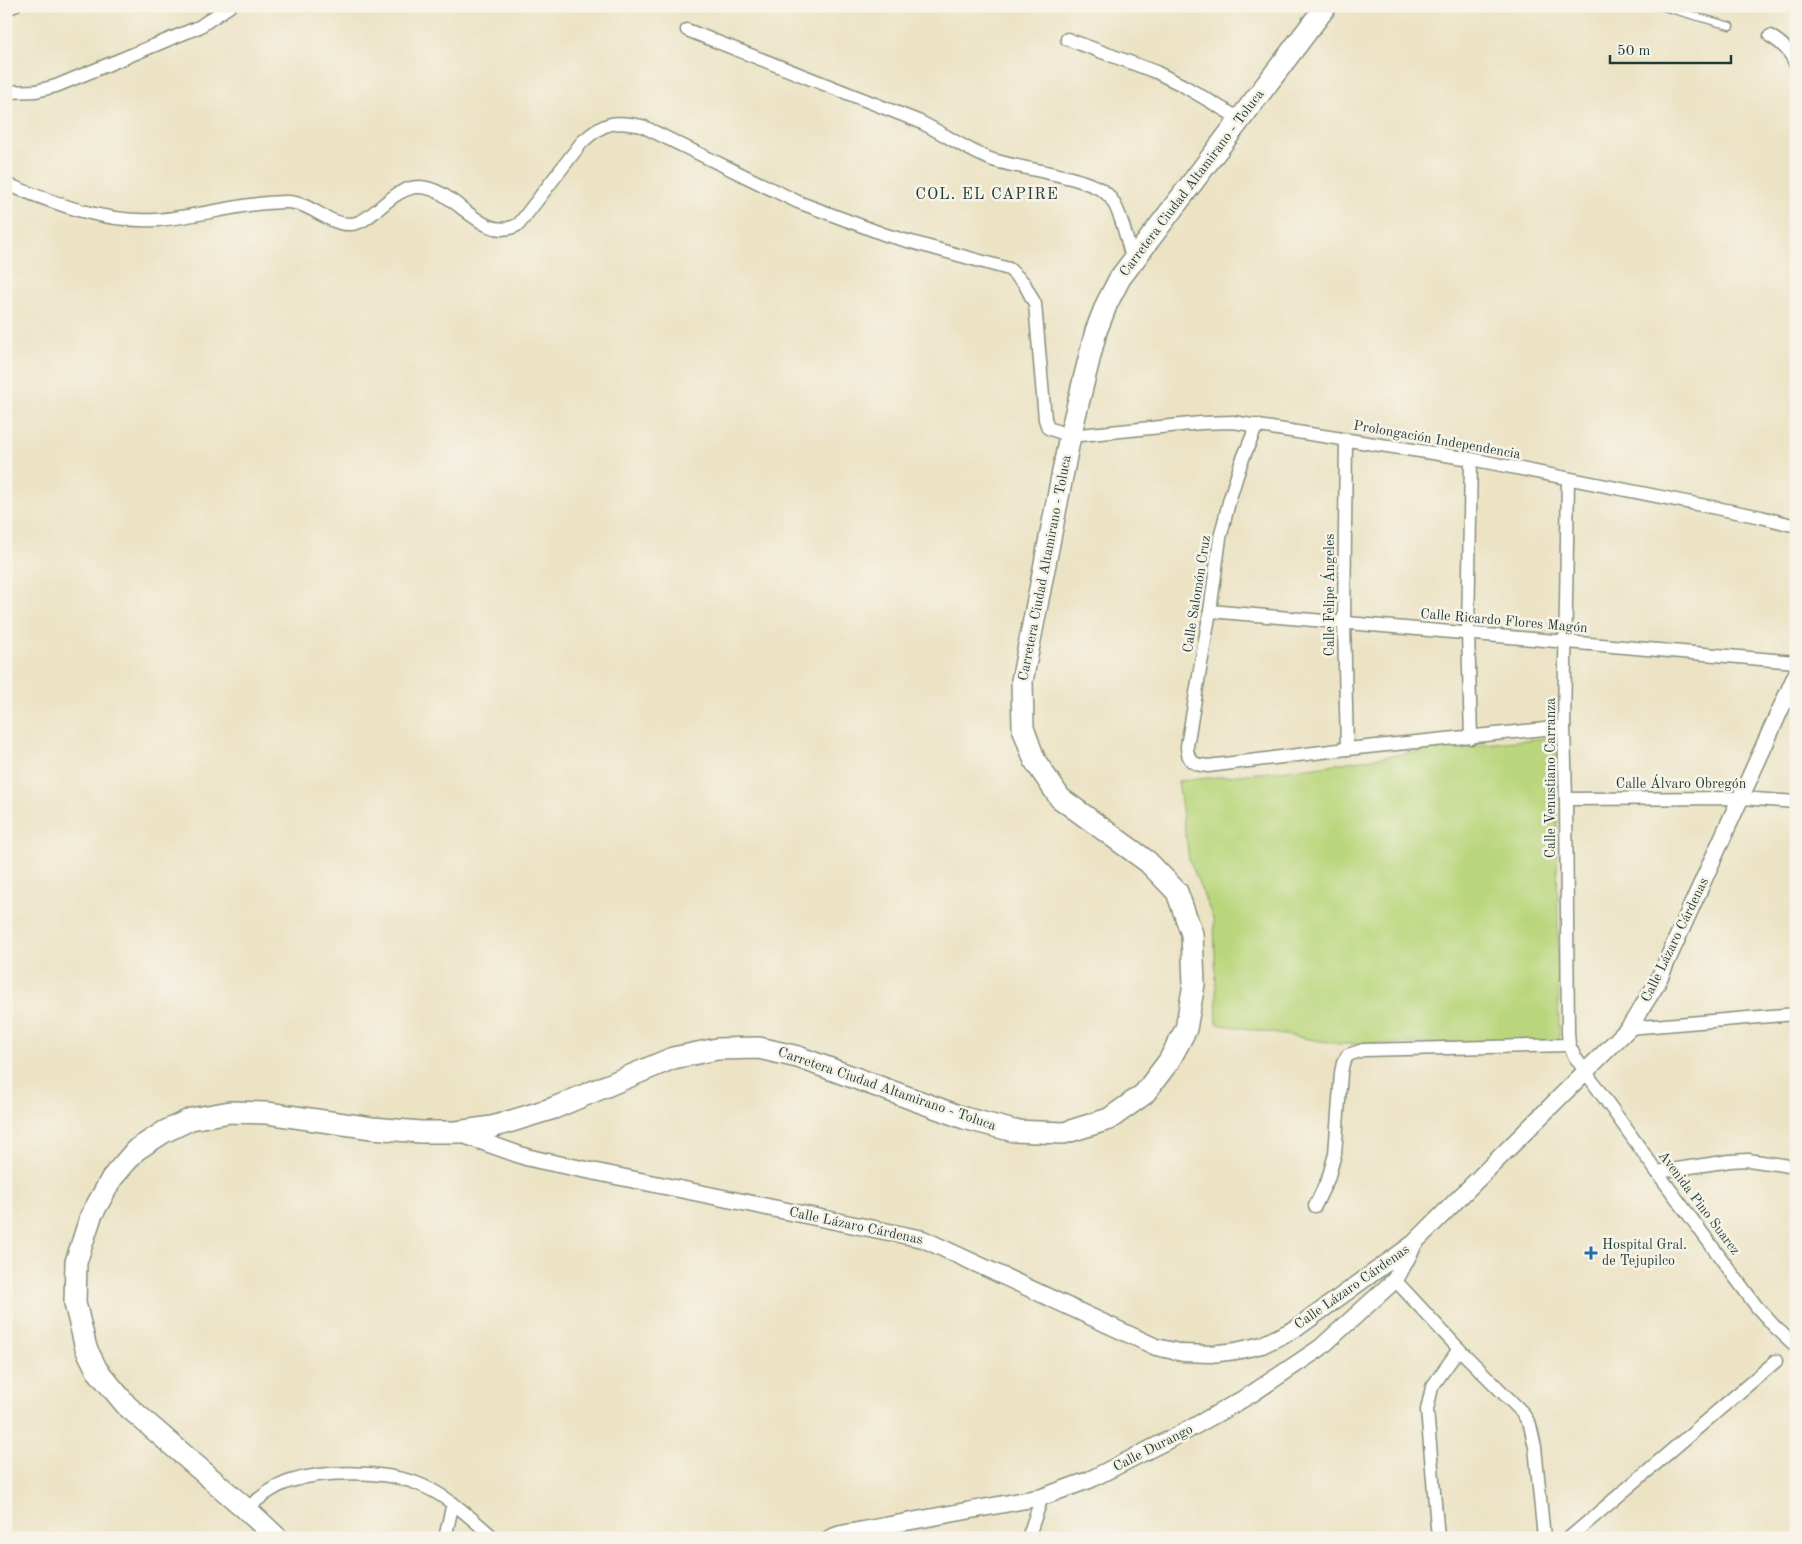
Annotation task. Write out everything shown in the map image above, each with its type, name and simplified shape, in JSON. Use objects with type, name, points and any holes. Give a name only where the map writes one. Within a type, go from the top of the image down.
[{"type":"main road","name":"Carretera Ciudad Altamirano - Toluca","points":[[277,1538],[127,1406],[97,1370],[86,1348],[75,1303],[76,1262],[91,1216],[112,1178],[136,1150],[164,1132],[191,1119],[230,1112],[267,1113],[372,1128],[421,1132],[456,1132],[492,1127],[554,1108],[673,1058],[716,1049],[759,1048],[798,1057],[964,1118],[1014,1132],[1064,1133],[1109,1118],[1144,1094],[1169,1061],[1186,1029],[1194,984],[1192,934],[1177,892],[1148,862],[1060,798],[1034,761],[1023,728],[1022,680],[1070,436],[1096,331],[1107,303],[1120,278],[1326,6]]},
{"type":"street","points":[[6,9],[14,6]]},
{"type":"street","points":[[6,92],[36,91],[56,86],[199,27],[230,6]]},
{"type":"street","points":[[687,30],[918,121],[976,153],[994,160],[1091,185],[1106,193],[1115,204],[1133,261]]},
{"type":"street","points":[[1770,36],[1781,42],[1790,52],[1796,65]]},
{"type":"street","points":[[1067,39],[1163,76],[1184,86],[1240,120]]},
{"type":"street","points":[[6,184],[83,213],[106,217],[156,220],[269,202],[290,202],[307,206],[340,223],[352,224],[363,220],[399,193],[418,187],[431,189],[444,196],[491,228],[505,230],[519,224],[582,142],[595,130],[609,123],[624,122],[642,126],[798,202],[886,235],[1009,270],[1024,283],[1035,304],[1046,424],[1050,430],[1070,436]]},
{"type":"street","name":"Prolongación Independencia","points":[[1070,436],[1201,423],[1234,422],[1471,459],[1761,517],[1796,526]]},
{"type":"street","name":"Calle Salomón Cruz","points":[[1257,425],[1241,463],[1220,538],[1210,611],[1187,746],[1188,757],[1192,762],[1200,766],[1208,766],[1347,749]]},
{"type":"street","name":"Calle Felipe Ángeles","points":[[1346,440],[1344,622],[1347,749]]},
{"type":"street","points":[[1470,738],[1468,632],[1471,459]]},
{"type":"street","name":"Calle Venustiano Carranza","points":[[1568,479],[1567,642],[1564,727],[1568,1032],[1569,1045],[1586,1072]]},
{"type":"street","name":"Calle Ricardo Flores Magón","points":[[1210,611],[1796,662]]},
{"type":"street","name":"Calle Lázaro Cárdenas","points":[[456,1132],[543,1161],[923,1239],[1156,1347],[1183,1353],[1210,1354],[1262,1345],[1297,1328],[1414,1244],[1629,1028],[1656,985],[1796,675]]},
{"type":"street","points":[[1347,749],[1564,727]]},
{"type":"street","name":"Calle Álvaro Obregón","points":[[1566,799],[1741,798],[1796,802]]},
{"type":"street","points":[[1629,1028],[1796,1014]]},
{"type":"street","points":[[1315,1206],[1328,1179],[1335,1154],[1341,1073],[1343,1063],[1348,1055],[1363,1050],[1569,1045]]},
{"type":"street","name":"Avenida Pino Suarez","points":[[1586,1072],[1757,1307],[1796,1346]]},
{"type":"street","points":[[1657,1172],[1748,1160],[1796,1167]]},
{"type":"street","name":"Calle Durango","points":[[830,1538],[841,1534],[1042,1497],[1089,1480],[1186,1431],[1250,1395],[1320,1348],[1395,1280],[1414,1244]]},
{"type":"street","points":[[1395,1280],[1522,1412],[1530,1425],[1535,1447],[1544,1538]]},
{"type":"street","points":[[1438,1538],[1427,1410],[1432,1387],[1459,1348]]},
{"type":"street","points":[[1569,1538],[1776,1361]]},
{"type":"street","points":[[246,1509],[271,1490],[292,1480],[332,1474],[374,1474],[416,1483],[453,1503],[494,1538]]},
{"type":"street","points":[[1028,1538],[1042,1497]]},
{"type":"street","points":[[445,1538],[453,1503]]},
{"type":"lane","points":[[1660,6],[1730,26]]},
{"type":"green space","points":[[1556,737],[1559,1041],[1339,1044],[1217,1024],[1214,921],[1189,859],[1178,781],[1308,768],[1443,748]]},
{"type":"place","name":"Hospital Gral. de Tejupilco","points":[[1591,1253]]},
{"type":"district","name":"COL. EL CAPIRE","points":[[987,195]]}]
